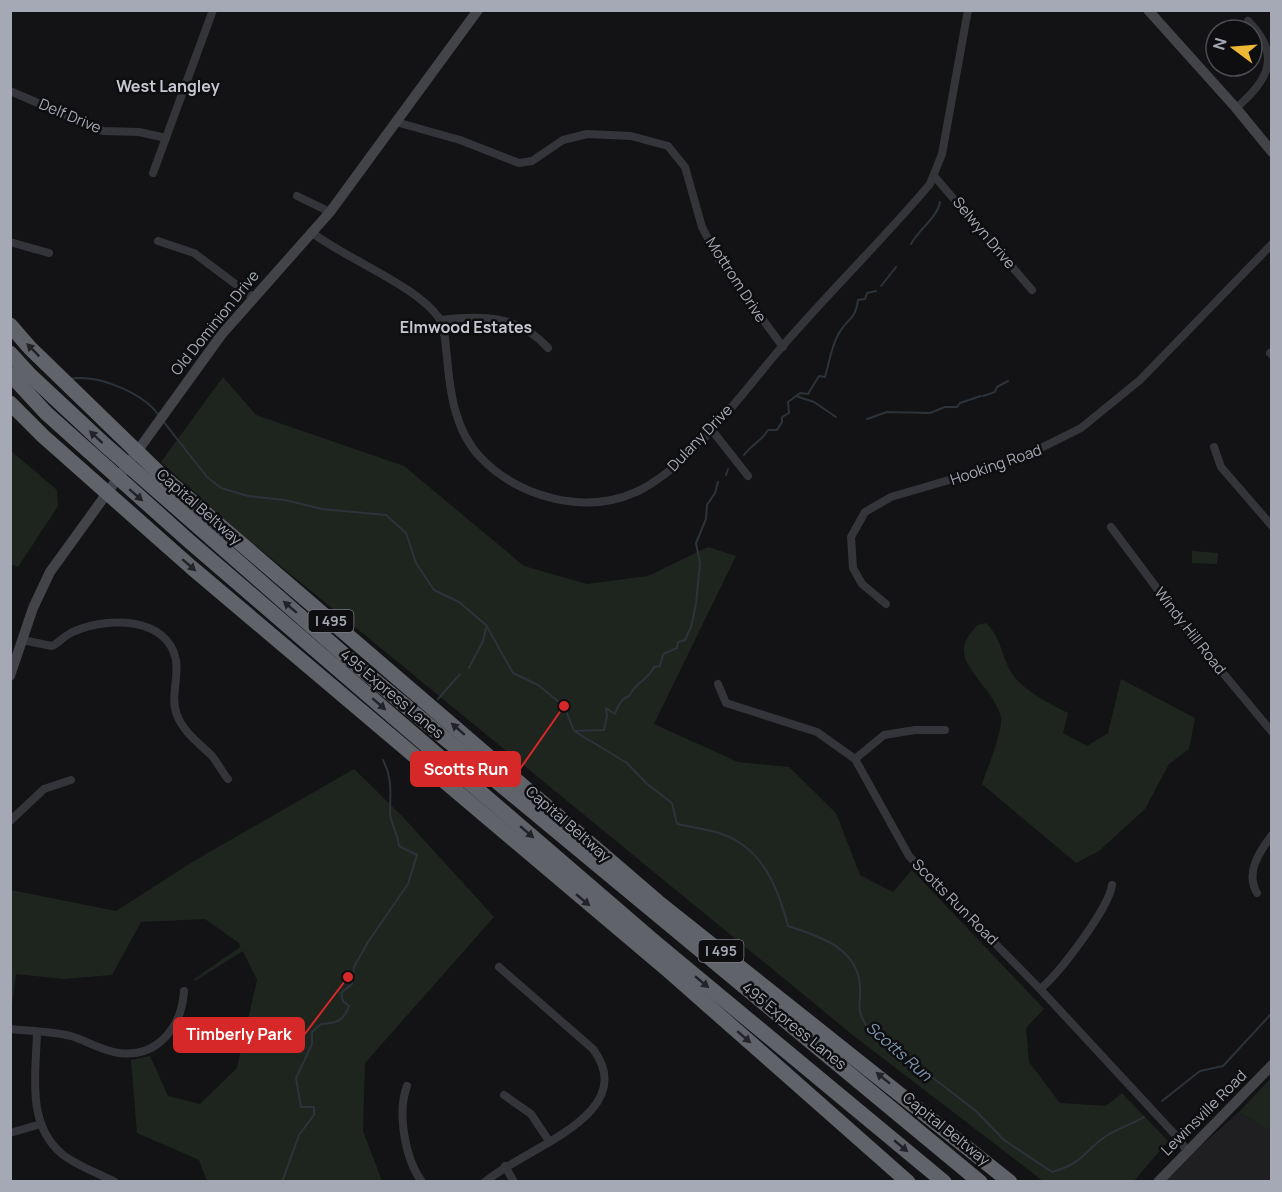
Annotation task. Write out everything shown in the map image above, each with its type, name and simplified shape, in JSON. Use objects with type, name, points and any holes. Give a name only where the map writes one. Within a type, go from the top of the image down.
[{"type":"highway","name":"Capital Beltway","points":[[10,325],[169,481],[650,894],[1010,1182]]},
{"type":"highway","name":"495 Express Lanes","points":[[10,352],[69,413],[349,659],[980,1182]]},
{"type":"highway","name":"495 Express Lanes","points":[[11,375],[46,413],[180,533],[657,945],[922,1163],[942,1182]]},
{"type":"highway","points":[[16,408],[191,567],[669,971],[909,1182]]},
{"type":"highway","points":[[945,1128],[1018,1182]]},
{"type":"main road","name":"Old Dominion Drive","points":[[10,676],[50,572],[222,334],[330,212],[477,10]]},
{"type":"main road","points":[[1148,10],[1236,108],[1272,152]]},
{"type":"main road","name":"Lewinsville Road","points":[[1158,1182],[1186,1150],[1272,1065]]},
{"type":"street","points":[[153,173],[213,10]]},
{"type":"street","name":"Dulany Drive","points":[[440,320],[444,331],[453,404],[470,442],[490,467],[534,494],[552,499],[590,502],[635,493],[671,470],[711,429],[935,177],[942,154],[968,10]]},
{"type":"street","points":[[1264,39],[1268,63],[1264,73]]},
{"type":"street","points":[[1236,108],[1258,87],[1262,78]]},
{"type":"street","name":"Delf Drive","points":[[10,91],[103,131],[139,132],[166,138]]},
{"type":"street","name":"Mottrom Drive","points":[[396,122],[460,140],[519,163],[532,162],[563,140],[587,134],[631,136],[668,146],[685,167],[702,227],[719,260],[783,346]]},
{"type":"street","name":"Selwyn Drive","points":[[935,177],[1032,290]]},
{"type":"street","points":[[297,196],[330,212]]},
{"type":"street","points":[[311,232],[330,247],[408,290],[440,320],[471,316],[499,319],[525,328],[548,348]]},
{"type":"street","points":[[158,241],[194,253],[254,298]]},
{"type":"street","points":[[10,242],[49,253]]},
{"type":"street","name":"Hooking Road","points":[[886,604],[862,584],[853,568],[851,537],[865,512],[891,497],[1017,460],[1081,428],[1140,380],[1272,244]]},
{"type":"street","points":[[711,429],[748,476]]},
{"type":"street","points":[[1214,447],[1221,467],[1272,526]]},
{"type":"street","name":"Windy Hill Road","points":[[1111,528],[1198,644],[1272,732]]},
{"type":"street","points":[[22,640],[52,646],[76,630],[109,622],[139,625],[157,632],[170,645],[176,661],[177,715],[192,738],[211,755],[228,779]]},
{"type":"street","name":"Scotts Run Road","points":[[718,684],[726,703],[817,732],[855,759],[909,856],[1040,989],[1166,1125],[1186,1150]]},
{"type":"street","points":[[855,759],[884,735],[915,730],[945,730]]},
{"type":"street","points":[[10,821],[44,789],[70,780]]},
{"type":"street","points":[[1257,893],[1252,875],[1261,851],[1272,835]]},
{"type":"street","points":[[1040,989],[1053,977],[1105,908],[1112,885]]},
{"type":"street","points":[[485,1182],[505,1167],[581,1122],[594,1110],[604,1083],[602,1065],[593,1049],[499,967]]},
{"type":"street","points":[[10,1029],[72,1036],[120,1053],[138,1053],[158,1045],[171,1034],[180,1015],[184,991]]},
{"type":"street","points":[[37,1032],[35,1098],[41,1124],[53,1145],[62,1154],[115,1182]]},
{"type":"street","points":[[407,1086],[402,1108],[409,1155],[422,1182]]},
{"type":"street","points":[[504,1095],[531,1114],[549,1140]]},
{"type":"street","points":[[10,1133],[41,1124]]},
{"type":"street","points":[[505,1167],[514,1182]]},
{"type":"shaded area","points":[[223,377],[256,415],[404,466],[524,566],[587,584],[648,576],[708,547],[736,556],[654,724],[738,762],[789,767],[836,813],[860,875],[893,892],[912,870],[1044,1009],[1026,1028],[1029,1062],[1060,1103],[1106,1106],[1122,1093],[1168,1141],[1134,1181],[1043,1181],[854,1036],[239,532],[161,462]]},
{"type":"shaded area","points":[[11,451],[57,490],[58,506],[18,567],[11,564]]},
{"type":"shaded area","points":[[1192,551],[1218,553],[1217,564],[1192,563]]},
{"type":"shaded area","points":[[986,623],[995,634],[1016,679],[1037,696],[1068,713],[1063,733],[1087,746],[1108,733],[1121,679],[1195,718],[1189,749],[1169,764],[1145,809],[1099,851],[1076,863],[982,784],[997,740],[1001,717],[993,699],[968,665],[964,646],[977,625]]},
{"type":"shaded area","points":[[354,769],[403,817],[494,917],[365,1063],[363,1131],[382,1181],[207,1181],[199,1160],[137,1133],[131,1060],[150,1056],[168,1096],[200,1104],[237,1068],[257,980],[243,951],[195,981],[194,979],[240,947],[239,943],[205,919],[141,922],[112,975],[63,979],[16,974],[11,1012],[11,890],[116,911],[194,861]]},
{"type":"shaded area","points":[[1271,1078],[1271,1131],[1239,1112]]},
{"type":"shaded area","points":[[1239,1112],[1271,1131],[1271,1181],[1160,1182]]},
{"type":"waterway","points":[[911,244],[932,218],[940,202]]},
{"type":"waterway","points":[[881,286],[896,267]]},
{"type":"waterway","points":[[744,455],[768,430],[777,430],[782,417],[789,413],[788,402],[800,393],[808,394],[819,376],[825,377],[836,340],[853,316],[858,300],[865,299],[867,293],[876,291]]},
{"type":"waterway","name":"Scotts Run","points":[[70,379],[93,379],[118,386],[141,399],[158,414]]},
{"type":"waterway","points":[[983,396],[995,392],[997,387],[1008,381]]},
{"type":"waterway","points":[[796,396],[814,402],[836,417]]},
{"type":"waterway","points":[[867,419],[887,412],[930,413],[945,407],[957,407],[960,403],[981,396]]},
{"type":"waterway","name":"Scotts Run","points":[[163,421],[207,477],[221,488],[248,496],[285,500],[322,509],[386,515],[406,533],[416,563],[434,590],[459,602],[486,625],[513,673],[538,685],[564,706],[574,731],[627,763],[646,783],[672,803],[677,824],[733,839],[758,859],[771,880],[788,926],[836,946],[853,963],[858,974],[860,1011],[867,1027],[976,1111],[1004,1140],[1052,1172],[1071,1165],[1106,1136],[1144,1117]]},
{"type":"waterway","points":[[726,475],[728,469]]},
{"type":"waterway","points":[[575,731],[604,730],[606,708],[615,714],[622,701],[654,667],[660,666],[663,654],[677,648],[678,642],[685,640],[691,627],[696,604],[700,563],[696,543],[706,519],[707,505],[715,493],[718,482]]},
{"type":"waterway","points":[[469,668],[483,641],[486,628]]},
{"type":"waterway","points":[[438,699],[460,674]]},
{"type":"waterway","points":[[282,1182],[299,1135],[314,1115],[314,1107],[301,1107],[296,1078],[312,1044],[312,1032],[321,1024],[338,1021],[347,1011],[349,1006],[343,1001],[341,993],[352,984],[354,967],[368,942],[408,884],[417,855],[399,846],[390,813],[390,780],[383,760]]},
{"type":"waterway","points":[[1162,1101],[1200,1071],[1223,1066],[1272,1013]]},
{"type":"place","name":"Scotts Run","points":[[564,706]]},
{"type":"place","name":"Timberly Park","points":[[348,977]]},
{"type":"district","name":"West Langley","points":[[168,86]]},
{"type":"district","name":"Elmwood Estates","points":[[466,327]]}]
